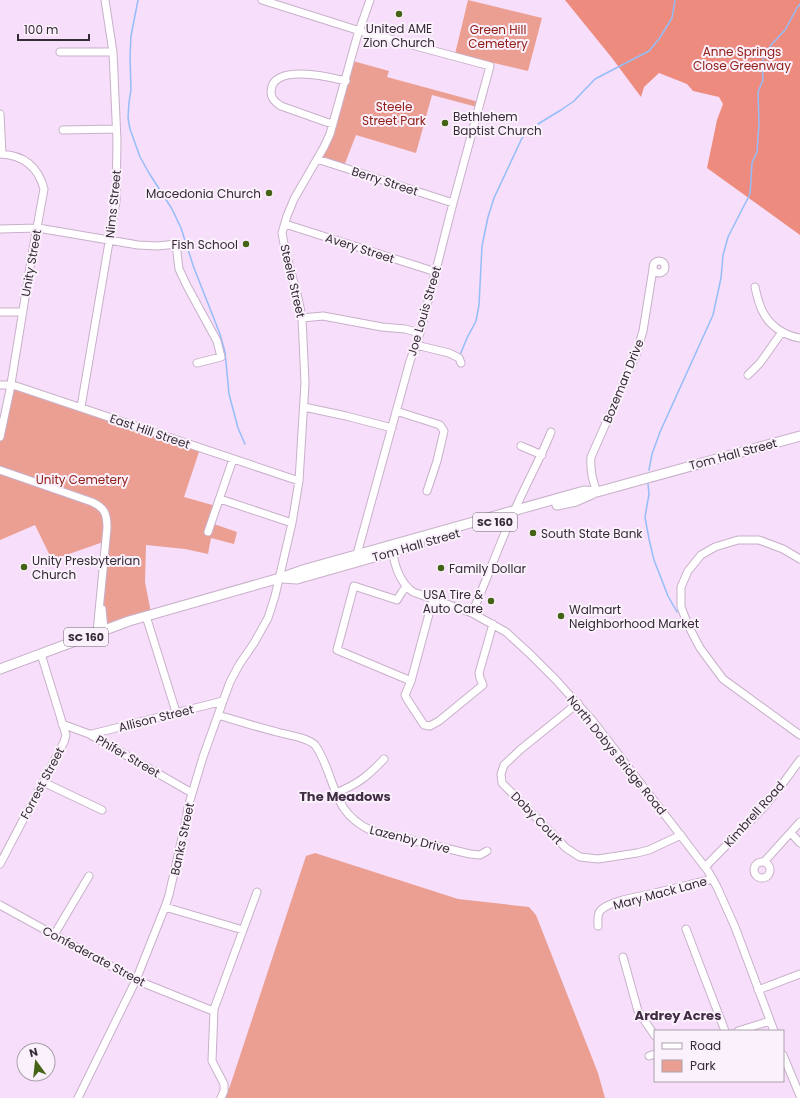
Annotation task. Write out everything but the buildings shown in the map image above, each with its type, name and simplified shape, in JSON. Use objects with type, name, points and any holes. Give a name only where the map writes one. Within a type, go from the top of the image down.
[{"type":"main road","name":"Tom Hall Street","points":[[280,578],[297,579],[584,491],[596,492],[800,436]]},
{"type":"main road","name":"Tom Hall Street","points":[[0,669],[100,631],[146,616],[280,578],[357,554],[392,549]]},
{"type":"street","name":"Nims Street","points":[[81,407],[116,201],[117,158],[113,52],[105,0]]},
{"type":"street","points":[[262,0],[360,31]]},
{"type":"street","points":[[286,7],[289,0]]},
{"type":"street","name":"Steele Street","points":[[280,578],[292,523],[299,481],[305,369],[302,318],[282,233],[294,199],[318,159],[333,124],[370,0]]},
{"type":"street","name":"Joe Louis Street","points":[[357,554],[396,411],[420,333],[453,202],[490,66],[360,31]]},
{"type":"street","points":[[60,52],[113,52]]},
{"type":"street","points":[[333,124],[277,104],[272,97],[271,92],[273,84],[277,79],[292,74],[346,80]]},
{"type":"street","name":"Unity Street","points":[[0,114],[1,154],[10,154],[26,161],[42,179],[44,189],[11,385],[0,437]]},
{"type":"street","points":[[63,130],[116,129]]},
{"type":"street","name":"Berry Street","points":[[318,159],[453,202]]},
{"type":"street","name":"Avery Street","points":[[285,224],[436,272]]},
{"type":"street","points":[[0,229],[38,228],[144,245],[158,246],[176,244],[179,269],[217,341],[221,357],[197,363]]},
{"type":"street","name":"Bozeman Drive","points":[[596,492],[592,476],[591,457],[636,355],[643,331],[653,269]]},
{"type":"street","points":[[755,287],[763,313],[769,322],[782,332],[790,336],[800,338]]},
{"type":"street","points":[[0,312],[23,312]]},
{"type":"street","points":[[302,318],[323,316],[382,327],[405,329],[420,333]]},
{"type":"street","points":[[748,376],[760,363],[782,332]]},
{"type":"street","points":[[416,345],[449,353],[459,358],[462,364]]},
{"type":"street","name":"East Hill Street","points":[[0,385],[11,385],[81,407],[299,481]]},
{"type":"street","points":[[304,407],[392,428]]},
{"type":"street","points":[[396,411],[440,425],[444,431],[437,461],[427,491]]},
{"type":"street","points":[[472,613],[513,514],[552,432]]},
{"type":"street","points":[[521,446],[542,455]]},
{"type":"street","points":[[208,532],[233,459]]},
{"type":"street","points":[[0,470],[92,502],[104,511],[107,522],[99,606],[103,611],[100,631]]},
{"type":"street","points":[[220,499],[292,523]]},
{"type":"street","points":[[800,559],[784,549],[759,540],[738,540],[715,547],[700,555],[688,571],[681,588],[681,607],[688,626],[700,648],[723,678],[800,735]]},
{"type":"street","points":[[392,549],[401,580],[406,587],[397,600],[354,586],[337,650],[411,681]]},
{"type":"street","name":"Banks Street","points":[[78,1098],[136,980],[171,887],[188,807],[223,701],[230,682],[268,618],[280,578]]},
{"type":"street","name":"North Dobys Bridge Road","points":[[406,587],[413,592],[472,613],[506,632],[556,680],[592,720],[706,866],[735,927],[774,1030]]},
{"type":"street","points":[[433,599],[411,681],[405,695],[406,699],[424,725],[430,726],[439,721],[483,685],[479,673],[493,624]]},
{"type":"street","points":[[146,616],[176,712]]},
{"type":"street","name":"Forrest Street","points":[[0,864],[64,742],[66,735],[41,654]]},
{"type":"street","name":"Allison Street","points":[[90,734],[223,701]]},
{"type":"street","name":"Doby Court","points":[[578,704],[521,749],[504,766],[501,774],[502,783],[566,848],[580,857],[598,859],[637,853],[649,850],[681,835]]},
{"type":"street","name":"Lazenby Drive","points":[[218,715],[304,739],[314,744],[320,754],[343,808],[361,826],[370,830],[470,854],[480,855],[487,851]]},
{"type":"street","name":"Phifer Street","points":[[62,724],[90,734],[192,793]]},
{"type":"street","points":[[336,793],[365,778],[384,759]]},
{"type":"street","name":"Kimbrell Road","points":[[706,866],[778,790],[800,760]]},
{"type":"street","points":[[43,782],[102,810]]},
{"type":"street","points":[[764,862],[800,822]]},
{"type":"street","points":[[790,833],[800,843]]},
{"type":"street","points":[[54,935],[89,876]]},
{"type":"street","name":"Mary Mack Lane","points":[[598,926],[598,914],[601,910],[614,903],[635,896],[657,893],[713,879]]},
{"type":"street","points":[[220,1098],[224,1091],[224,1084],[212,1060],[213,1011],[257,892]]},
{"type":"street","name":"Confederate Street","points":[[0,905],[136,980],[213,1011]]},
{"type":"street","points":[[164,907],[243,930]]},
{"type":"street","points":[[686,929],[725,1030]]},
{"type":"street","points":[[624,956],[638,1011],[654,1035]]},
{"type":"street","points":[[758,990],[800,974]]},
{"type":"street","points":[[741,1030],[770,1021]]},
{"type":"street","points":[[784,1057],[800,1096]]},
{"type":"green space","name":"Green Hill Cemetery","points":[[468,0],[542,18],[528,71],[455,54]]},
{"type":"green space","name":"Anne Springs Close Greenway","points":[[565,0],[800,0],[800,235],[707,168],[717,120],[723,104],[719,97],[693,91],[687,84],[659,73],[644,87],[641,97],[612,58]]},
{"type":"green space","name":"Steele Street Park","points":[[353,61],[389,71],[387,77],[479,102],[477,107],[432,95],[416,153],[356,135],[344,166],[321,158]]},
{"type":"green space","name":"Unity Cemetery","points":[[11,386],[200,449],[184,497],[216,506],[211,523],[237,532],[234,544],[211,538],[208,554],[185,549],[146,545],[145,582],[151,613],[105,628],[100,606],[106,541],[52,560],[35,525],[0,540],[0,440]]},
{"type":"green space","points":[[315,853],[458,899],[529,907],[536,915],[598,1073],[605,1098],[224,1098],[230,1086],[306,856]]},
{"type":"waterway","points":[[138,0],[131,36],[131,90],[128,118],[130,129],[140,157],[172,209],[181,228],[194,268],[220,334],[225,352],[229,394],[238,428],[245,444]]},
{"type":"waterway","points":[[460,355],[476,321],[479,305],[482,246],[488,217],[494,198],[522,138],[538,124],[574,101],[595,79],[649,51],[659,39],[672,18],[675,0]]},
{"type":"waterway","points":[[649,470],[652,454],[660,432],[713,315],[721,278],[723,255],[728,237],[750,194],[752,163],[757,152],[759,123],[758,92],[763,80],[762,62],[771,45],[785,30],[800,4]]},
{"type":"waterway","points":[[648,484],[649,494],[645,517],[649,539],[654,560],[668,596],[677,612]]},
{"type":"place","name":"United AME Zion Church","points":[[399,14]]},
{"type":"place","name":"Bethlehem Baptist Church","points":[[445,123]]},
{"type":"place","name":"Macedonia Church","points":[[269,193]]},
{"type":"place","name":"Fish School","points":[[246,244]]},
{"type":"place","name":"South State Bank","points":[[533,533]]},
{"type":"place","name":"Unity Presbyterian Church","points":[[24,567]]},
{"type":"place","name":"Family Dollar","points":[[441,568]]},
{"type":"place","name":"USA Tire & Auto Care","points":[[491,601]]},
{"type":"place","name":"Walmart Neighborhood Market","points":[[561,616]]},
{"type":"district","name":"The Meadows","points":[[345,796]]},
{"type":"district","name":"Ardrey Acres","points":[[678,1015]]}]
